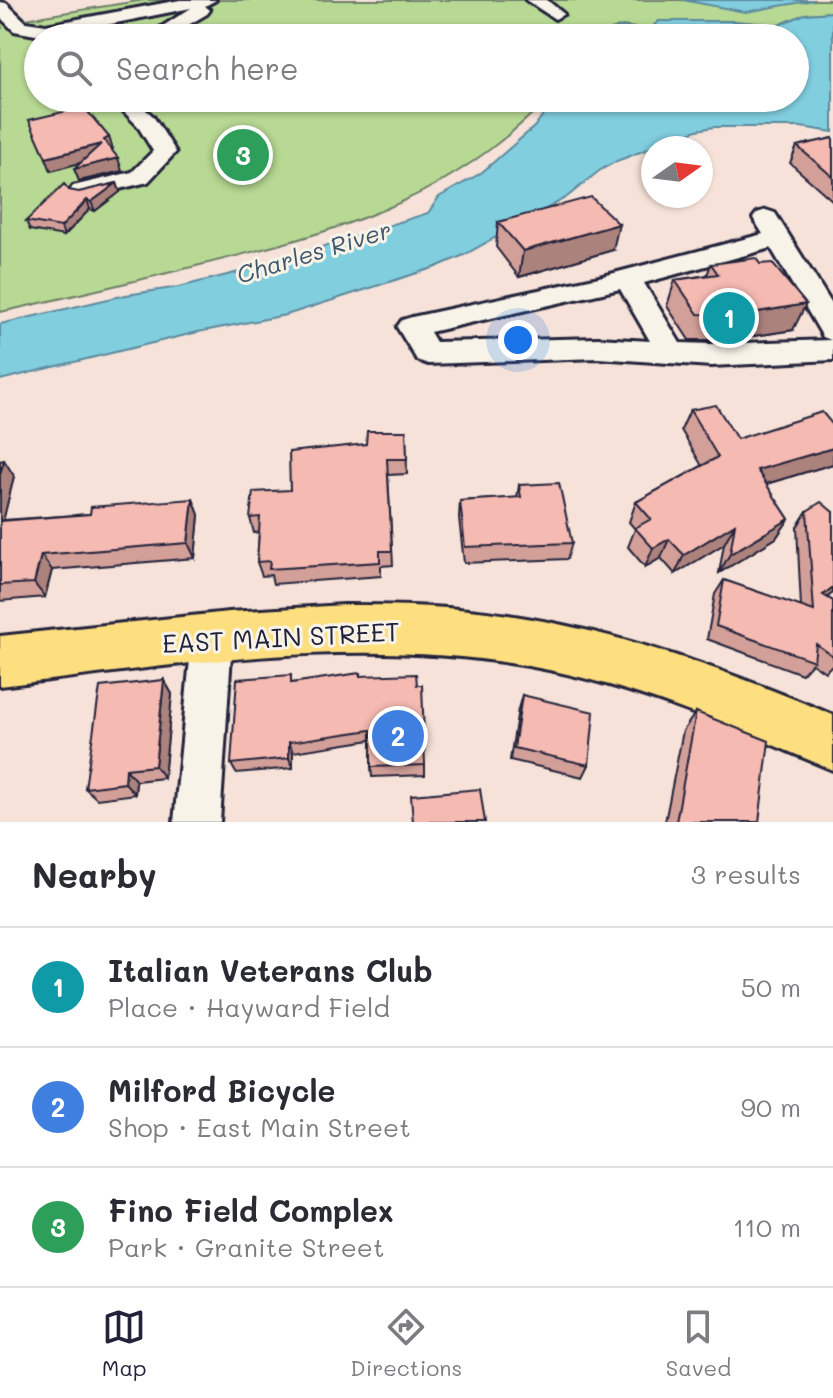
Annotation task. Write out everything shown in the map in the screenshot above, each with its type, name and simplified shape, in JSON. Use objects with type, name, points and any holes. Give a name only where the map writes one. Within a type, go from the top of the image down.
[{"type":"main road","name":"EAST MAIN STREET","points":[[0,661],[212,639],[369,630],[457,632],[522,640],[644,668],[726,697],[833,743]]},
{"type":"street","points":[[88,24],[207,0]]},
{"type":"street","points":[[177,24],[218,0]]},
{"type":"street","points":[[535,0],[555,14]]},
{"type":"street","points":[[0,7],[18,26],[24,28]]},
{"type":"street","points":[[103,20],[107,24]]},
{"type":"street","points":[[82,191],[140,177],[165,152],[145,121],[135,112]]},
{"type":"street","points":[[142,112],[145,121]]},
{"type":"street","points":[[833,330],[772,228],[627,278],[412,327],[428,353],[598,348],[711,355],[833,350]]},
{"type":"street","points":[[627,278],[671,352]]},
{"type":"street","points":[[197,822],[212,639]]},
{"type":"green space","points":[[144,0],[833,0],[833,12],[805,14],[781,24],[659,21],[656,24],[24,24],[24,112],[533,112],[469,164],[428,189],[341,226],[247,253],[0,312],[0,23]]},
{"type":"water","points":[[683,0],[814,0],[745,12]]},
{"type":"water","name":"Charles River","points":[[833,12],[833,132],[801,127],[714,127],[682,136],[641,136],[641,152],[599,171],[567,197],[464,255],[436,267],[286,315],[198,332],[0,380],[0,324],[259,267],[428,213],[439,197],[481,173],[534,127],[545,112],[809,112],[809,24],[781,24],[805,14]]},
{"type":"water","points":[[659,21],[732,21],[767,24],[656,24]]},
{"type":"building","points":[[63,112],[88,112],[109,137],[104,140],[118,158],[74,169],[101,144],[46,158],[29,120]]},
{"type":"building","points":[[833,138],[833,177],[797,146]]},
{"type":"building","points":[[117,183],[91,202],[87,200],[61,227],[26,221],[64,184],[69,190],[79,192]]},
{"type":"building","points":[[591,197],[619,224],[523,251],[498,222]]},
{"type":"building","points":[[756,258],[760,264],[772,263],[806,304],[739,315],[698,314],[675,280],[718,274],[711,264]]},
{"type":"building","points":[[716,405],[737,439],[822,412],[833,425],[833,448],[757,470],[789,519],[730,554],[735,524],[684,555],[669,539],[653,548],[635,528],[651,519],[636,502],[718,457],[690,410]]},
{"type":"building","points":[[367,431],[406,431],[407,459],[387,459],[392,551],[380,551],[380,562],[269,569],[270,561],[257,562],[260,517],[250,518],[253,492],[290,490],[289,452],[366,444]]},
{"type":"building","points":[[559,483],[572,543],[465,547],[460,501],[521,497],[519,485]]},
{"type":"building","points":[[193,499],[188,543],[41,555],[34,583],[0,585],[0,521],[90,514],[91,507]]},
{"type":"building","points":[[821,502],[833,512],[833,587],[823,595],[833,601],[833,656],[816,644],[814,661],[716,626],[724,580],[814,611],[807,511]]},
{"type":"building","points":[[360,673],[360,676],[416,674],[417,685],[422,685],[425,765],[371,767],[371,730],[289,742],[289,758],[231,764],[237,679],[291,675],[291,683]]},
{"type":"building","points":[[164,680],[155,766],[126,769],[125,783],[85,788],[100,687]]},
{"type":"building","points":[[522,695],[594,712],[589,765],[514,748]]},
{"type":"building","points":[[696,712],[769,741],[759,822],[676,822]]},
{"type":"building","points":[[480,789],[485,822],[413,822],[411,795]]},
{"type":"place","name":"Fino Field Complex","points":[[243,155]]},
{"type":"place","name":"Italian Veterans Club","points":[[729,318]]},
{"type":"place","name":"Milford Bicycle","points":[[398,736]]}]
